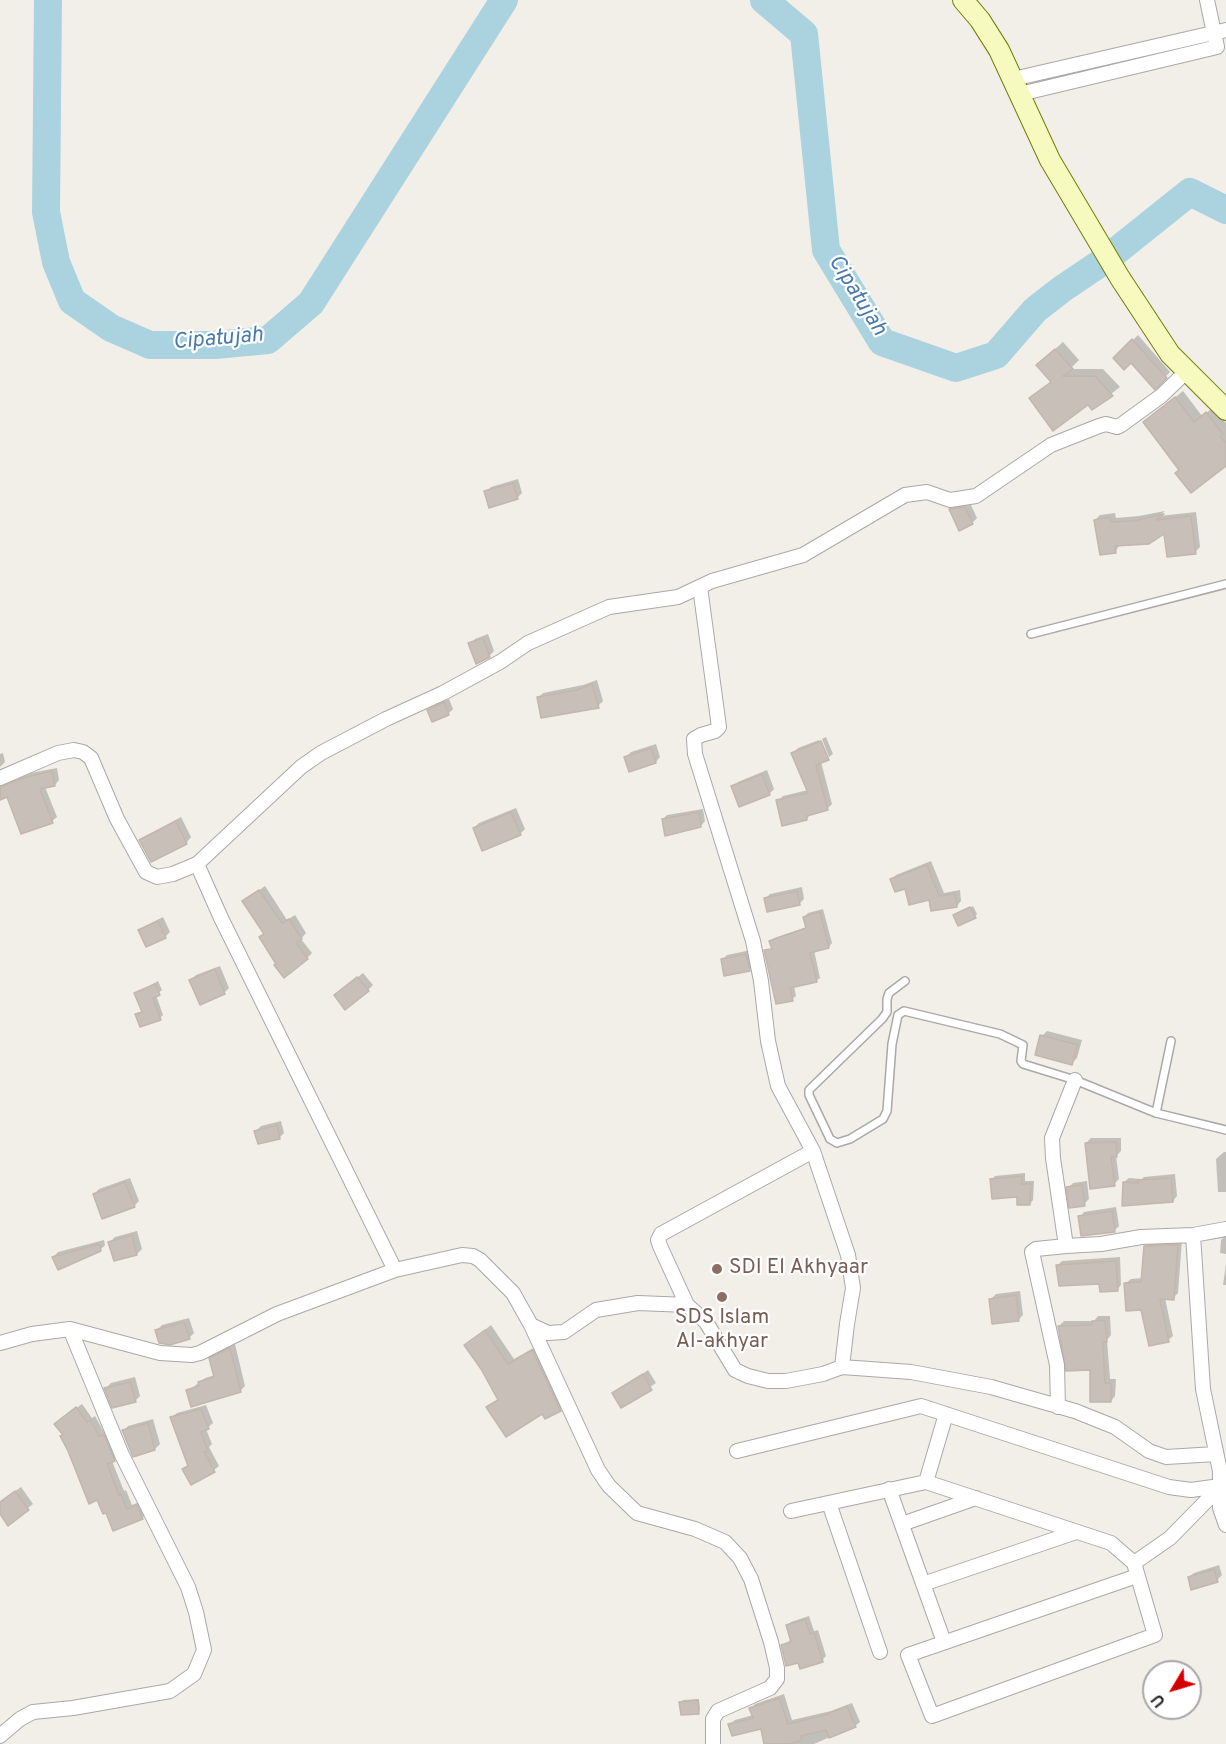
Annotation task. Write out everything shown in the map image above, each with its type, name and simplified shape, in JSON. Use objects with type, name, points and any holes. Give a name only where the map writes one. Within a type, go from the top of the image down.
[{"type":"street","points":[[963,0],[980,20],[999,50],[1050,160],[1078,212],[1120,278],[1170,354],[1226,410]]},
{"type":"street","points":[[1016,86],[1220,31],[1207,0]]},
{"type":"street","points":[[0,778],[58,753],[74,750],[83,752],[90,758],[117,819],[146,872],[158,876],[173,874],[197,864],[301,767],[347,739],[443,693],[500,662],[528,643],[609,607],[678,597],[712,581],[802,555],[904,495],[927,492],[950,500],[976,496],[1051,445],[1106,424],[1117,427],[1121,425],[1161,396],[1187,371]]},
{"type":"street","points":[[700,587],[719,727],[694,740],[695,754],[753,941],[761,981],[768,1041],[778,1086],[813,1151],[848,1255],[853,1288],[842,1367]]},
{"type":"street","points":[[197,864],[226,929],[396,1270]]},
{"type":"street","points":[[1066,1246],[1052,1138],[1075,1080]]},
{"type":"street","points":[[813,1151],[661,1234],[658,1240],[687,1305],[706,1322],[735,1370],[768,1381],[786,1381],[823,1374],[842,1367],[911,1372],[991,1388],[1075,1411],[1115,1427],[1149,1451],[1166,1457],[1216,1454]]},
{"type":"street","points":[[1058,1407],[1056,1365],[1031,1257],[1032,1252],[1036,1249],[1101,1244],[1142,1237],[1193,1235],[1226,1229]]},
{"type":"street","points":[[1193,1235],[1203,1389],[1223,1486],[1220,1508],[1226,1525]]},
{"type":"street","points":[[0,1343],[32,1334],[70,1329],[160,1353],[192,1355],[277,1314],[396,1270],[462,1255],[473,1256],[480,1260],[513,1293],[531,1325],[598,1470],[609,1486],[637,1513],[695,1528],[725,1542],[740,1558],[751,1579],[771,1642],[777,1678],[770,1688],[718,1711],[713,1719],[713,1744]]},
{"type":"street","points":[[531,1325],[548,1333],[564,1332],[596,1310],[638,1303],[687,1305]]},
{"type":"street","points":[[0,1736],[20,1719],[33,1712],[73,1708],[170,1691],[194,1674],[204,1650],[188,1587],[122,1455],[70,1329]]},
{"type":"street","points":[[737,1451],[921,1406],[1168,1487],[1191,1490],[1223,1486]]},
{"type":"street","points":[[926,1482],[946,1414]]},
{"type":"street","points":[[791,1511],[926,1482],[1111,1544],[1135,1569],[1155,1635],[932,1716],[908,1654],[1135,1569],[1223,1486]]},
{"type":"street","points":[[890,1490],[944,1642]]},
{"type":"street","points":[[902,1524],[976,1498]]},
{"type":"street","points":[[829,1503],[880,1652]]},
{"type":"street","points":[[923,1584],[1076,1532]]},
{"type":"lane","points":[[1031,633],[1226,584]]},
{"type":"lane","points":[[905,981],[890,993],[887,999],[887,1012],[882,1018],[809,1090],[809,1095],[830,1138],[837,1143],[850,1140],[883,1119],[887,1111],[892,1044],[898,1015],[904,1011],[999,1034],[1023,1045],[1021,1061],[1023,1064],[1075,1080],[1156,1113],[1226,1130]]},
{"type":"lane","points":[[1156,1113],[1171,1041]]},
{"type":"building","points":[[1132,339],[1167,378],[1155,390],[1131,363],[1124,370],[1113,358]]},
{"type":"building","points":[[1055,349],[1073,369],[1063,376],[1095,376],[1113,396],[1092,410],[1088,405],[1053,431],[1029,398],[1051,382],[1036,365]]},
{"type":"building","points":[[1175,397],[1194,422],[1206,412],[1223,434],[1220,436],[1226,443],[1226,466],[1191,493],[1175,473],[1179,470],[1143,422]]},
{"type":"building","points":[[513,483],[518,499],[489,508],[484,491]]},
{"type":"building","points":[[965,507],[973,524],[959,531],[949,509]]},
{"type":"building","points":[[1164,514],[1156,520],[1191,516],[1196,554],[1167,557],[1164,534],[1149,544],[1115,546],[1116,553],[1100,555],[1094,520],[1110,517],[1111,522],[1133,521]]},
{"type":"building","points":[[483,638],[490,657],[476,664],[468,643]]},
{"type":"building","points":[[592,684],[599,708],[541,718],[537,697],[577,690]]},
{"type":"building","points":[[444,702],[449,715],[432,722],[427,710]]},
{"type":"building","points":[[821,741],[829,760],[816,765],[828,810],[807,816],[807,820],[782,826],[776,800],[808,793],[791,753]]},
{"type":"building","points":[[651,748],[656,763],[629,772],[624,757]]},
{"type":"building","points":[[52,771],[55,786],[40,789],[53,823],[21,834],[7,797],[0,800],[0,787],[26,777]]},
{"type":"building","points":[[762,774],[770,795],[739,807],[731,786]]},
{"type":"building","points":[[511,812],[521,835],[482,851],[473,828]]},
{"type":"building","points":[[699,812],[701,827],[665,836],[662,819]]},
{"type":"building","points":[[176,821],[187,844],[151,862],[139,840]]},
{"type":"building","points":[[927,865],[939,896],[955,894],[957,907],[931,911],[929,900],[909,905],[905,889],[895,892],[890,879]]},
{"type":"building","points":[[259,890],[282,923],[289,919],[302,939],[296,943],[308,959],[284,978],[259,937],[264,934],[242,901]]},
{"type":"building","points":[[797,891],[800,905],[767,912],[764,898]]},
{"type":"building","points":[[970,907],[976,918],[958,926],[953,915]]},
{"type":"building","points":[[820,912],[829,948],[810,953],[817,982],[790,988],[793,1001],[776,1004],[764,950],[772,949],[769,941],[806,928],[803,917]]},
{"type":"building","points":[[158,921],[166,938],[146,947],[138,930]]},
{"type":"building","points":[[746,954],[750,971],[724,976],[721,959]]},
{"type":"building","points":[[215,969],[225,994],[200,1005],[189,980]]},
{"type":"building","points":[[357,977],[369,991],[345,1010],[334,995]]},
{"type":"building","points":[[155,984],[160,995],[153,998],[161,1020],[140,1027],[135,1014],[142,1012],[134,993]]},
{"type":"building","points":[[1040,1035],[1078,1045],[1072,1065],[1035,1055]]},
{"type":"building","points":[[277,1125],[280,1139],[258,1144],[254,1131]]},
{"type":"building","points":[[1116,1142],[1117,1157],[1111,1157],[1115,1186],[1090,1189],[1085,1143]]},
{"type":"building","points":[[1022,1176],[1022,1184],[1031,1184],[1030,1205],[1017,1205],[1017,1197],[992,1199],[990,1179]]},
{"type":"building","points":[[1171,1178],[1173,1202],[1122,1206],[1123,1182],[1138,1183],[1138,1180]]},
{"type":"building","points":[[125,1182],[135,1207],[102,1219],[93,1194]]},
{"type":"building","points":[[1082,1185],[1085,1206],[1069,1208],[1066,1187]]},
{"type":"building","points":[[1112,1211],[1115,1232],[1081,1236],[1078,1216]]},
{"type":"building","points":[[132,1235],[137,1255],[114,1261],[108,1242]]},
{"type":"building","points":[[99,1244],[101,1251],[58,1270],[52,1257]]},
{"type":"building","points":[[1178,1245],[1174,1300],[1160,1299],[1169,1342],[1149,1346],[1141,1310],[1126,1311],[1124,1283],[1141,1282],[1144,1246]]},
{"type":"building","points":[[1116,1261],[1118,1291],[1100,1292],[1099,1284],[1059,1286],[1056,1265]]},
{"type":"building","points":[[1016,1295],[1019,1321],[992,1324],[989,1299]]},
{"type":"building","points":[[1105,1320],[1107,1342],[1103,1342],[1105,1383],[1111,1383],[1111,1402],[1090,1402],[1090,1370],[1066,1371],[1058,1326],[1092,1325],[1092,1321]]},
{"type":"building","points":[[184,1322],[190,1339],[170,1345],[159,1343],[155,1330]]},
{"type":"building","points":[[485,1330],[508,1364],[532,1350],[561,1411],[545,1419],[542,1414],[506,1437],[486,1407],[498,1400],[481,1369],[464,1345]]},
{"type":"building","points":[[230,1348],[241,1392],[191,1407],[186,1390],[199,1386],[198,1382],[214,1377],[209,1358]]},
{"type":"building","points":[[643,1374],[652,1390],[621,1408],[612,1393]]},
{"type":"building","points":[[130,1382],[136,1402],[112,1408],[104,1388]]},
{"type":"building","points":[[76,1407],[87,1422],[90,1420],[99,1436],[104,1435],[115,1461],[107,1464],[119,1495],[121,1494],[127,1509],[137,1505],[143,1519],[113,1531],[106,1513],[103,1514],[97,1500],[89,1504],[60,1436],[63,1435],[54,1424]]},
{"type":"building","points":[[201,1409],[209,1429],[201,1432],[208,1451],[204,1452],[215,1472],[191,1485],[182,1469],[188,1466],[170,1417]]},
{"type":"building","points":[[148,1423],[155,1450],[133,1457],[122,1430]]},
{"type":"building","points":[[15,1491],[29,1510],[8,1526],[0,1514],[0,1502]]},
{"type":"building","points":[[1214,1569],[1218,1582],[1191,1590],[1188,1577]]},
{"type":"building","points":[[805,1619],[810,1634],[814,1633],[823,1662],[800,1669],[798,1663],[786,1666],[781,1645],[791,1642],[786,1625]]},
{"type":"building","points":[[779,1698],[788,1724],[825,1715],[847,1706],[856,1727],[829,1738],[826,1730],[801,1736],[802,1740],[789,1744],[764,1744],[761,1729],[732,1736],[728,1724],[753,1718],[749,1708]]},
{"type":"building","points":[[698,1700],[699,1714],[681,1715],[679,1702]]},
{"type":"waterway","name":"Cipatujah","points":[[48,0],[46,212],[56,262],[72,301],[111,328],[150,345],[215,345],[268,340],[311,303],[504,0]]},
{"type":"waterway","name":"Cipatujah","points":[[764,0],[804,34],[826,250],[882,342],[956,368],[996,355],[1035,310],[1105,260],[1190,192],[1226,210]]},
{"type":"place","name":"SDI El Akhyaar","points":[[717,1269]]},
{"type":"place","name":"SDS Islam Al-akhyar","points":[[722,1297]]}]
